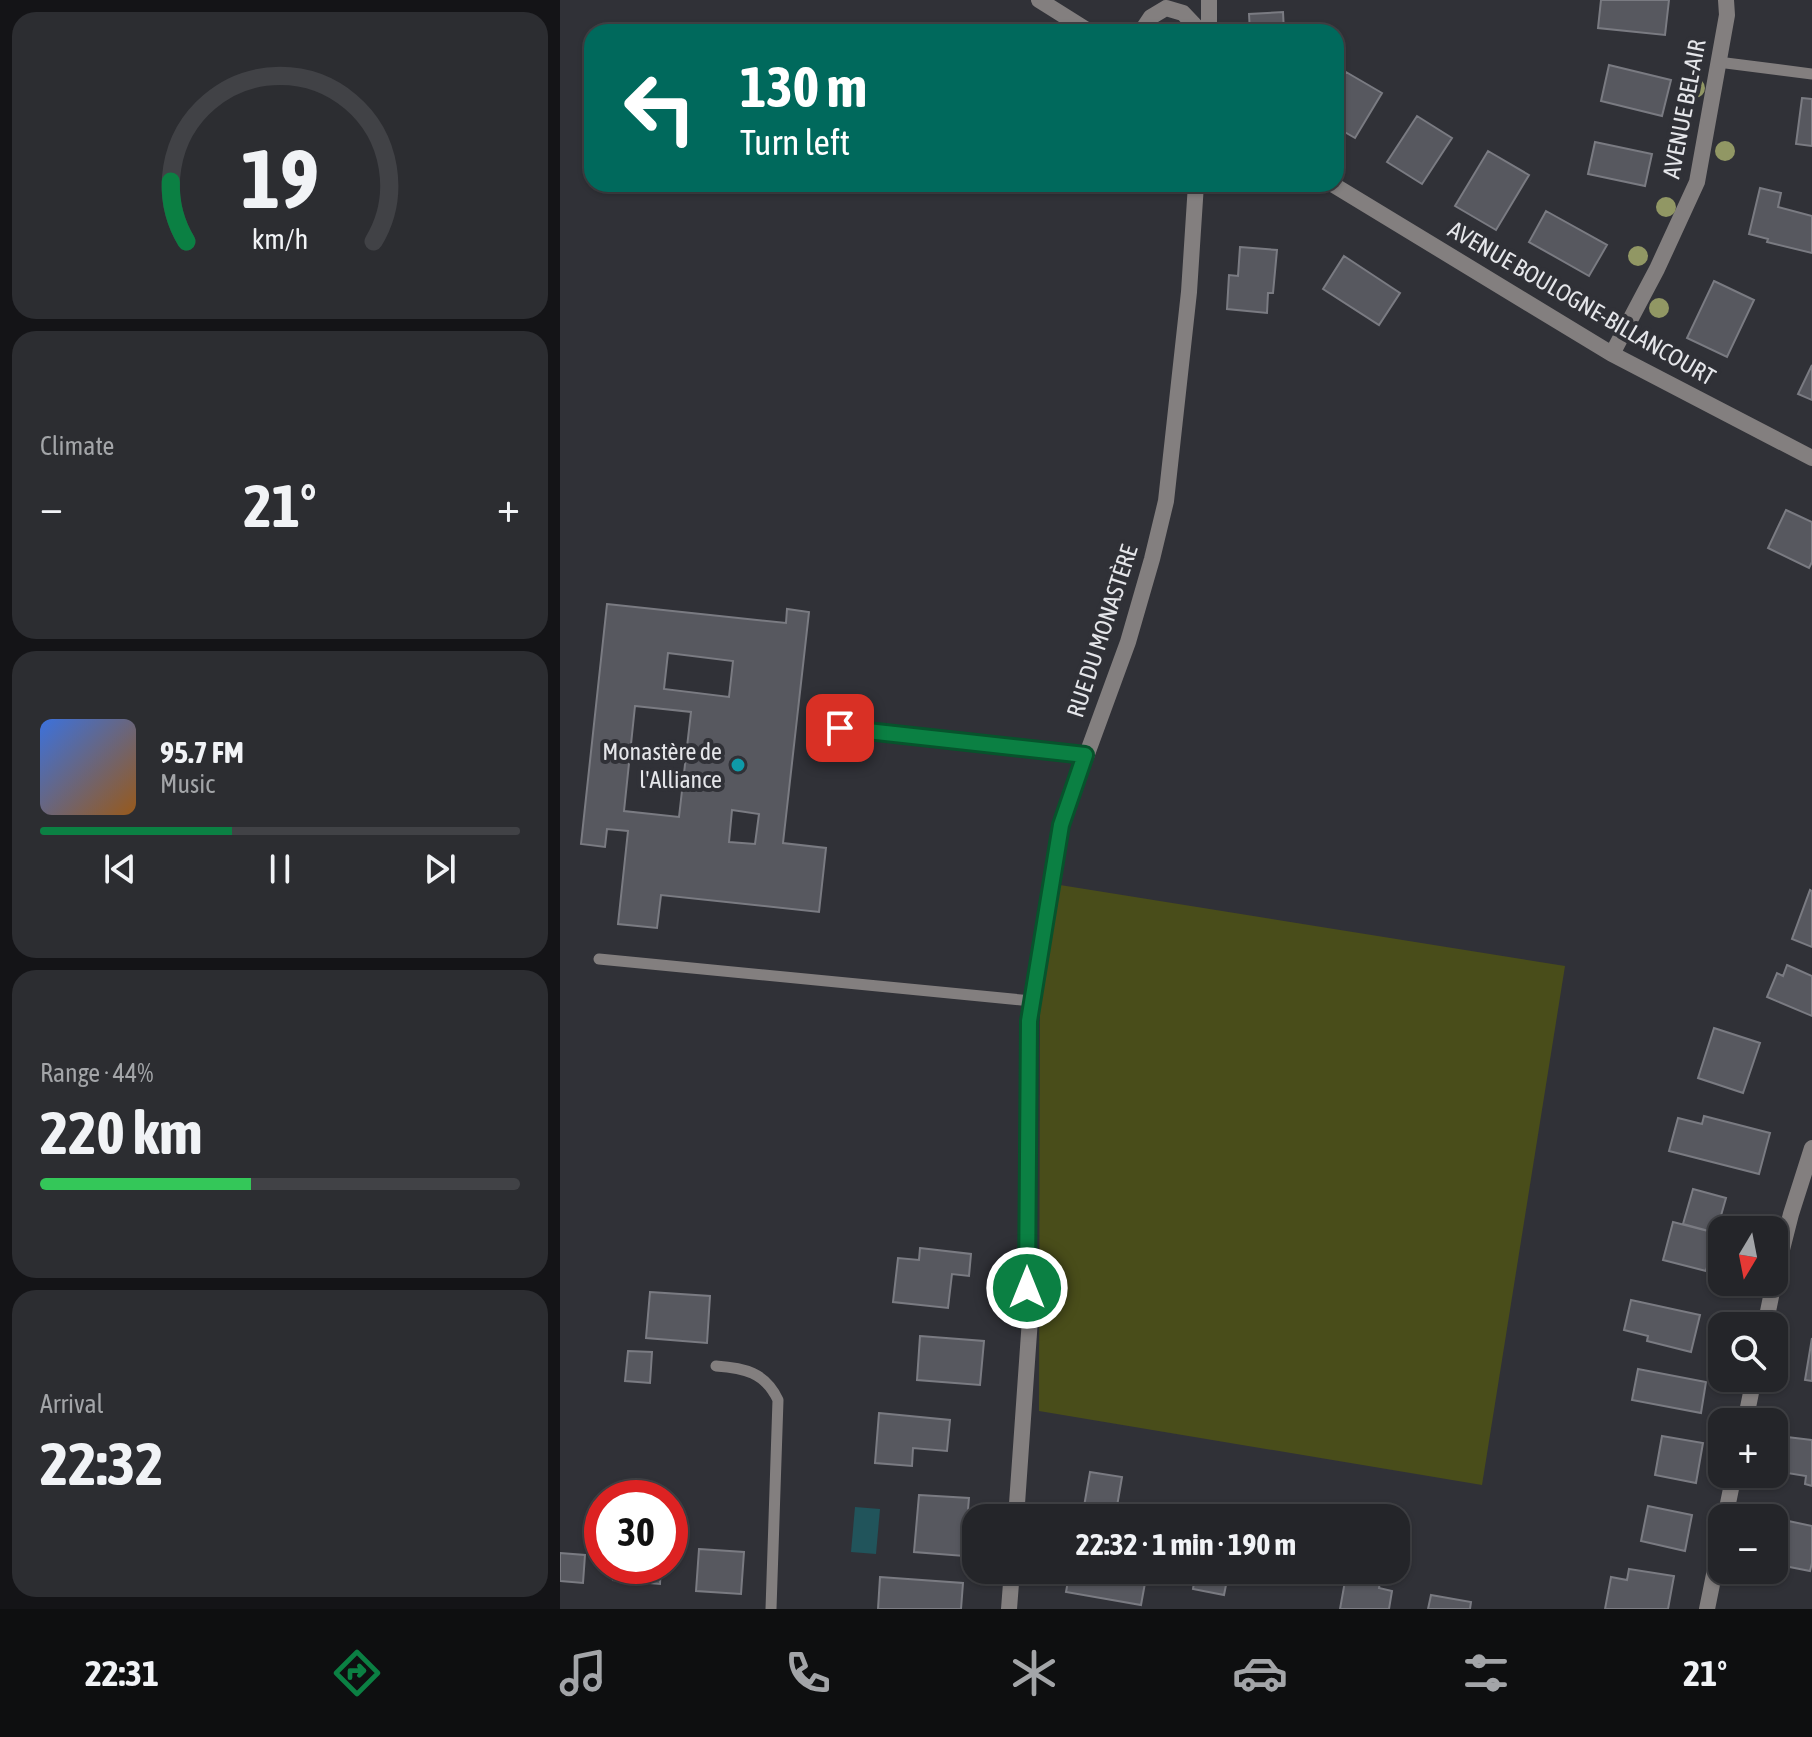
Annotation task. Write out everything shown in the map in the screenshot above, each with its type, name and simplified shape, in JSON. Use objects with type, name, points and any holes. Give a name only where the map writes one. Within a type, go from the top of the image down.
[{"type":"street","points":[[1039,0],[1077,24]]},
{"type":"street","points":[[1183,13],[1195,0]]},
{"type":"street","points":[[1209,0],[1209,24]]},
{"type":"street","name":"AVENUE BEL-AIR","points":[[1612,354],[1657,269],[1697,182],[1727,15],[1726,0]]},
{"type":"street","points":[[1146,24],[1166,8],[1183,13],[1195,24]]},
{"type":"street","name":"AVENUE BOULOGNE-BILLANCOURT","points":[[1344,191],[1612,354],[1812,458]]},
{"type":"street","name":"RUE DU MONASTÈRE","points":[[1017,1504],[1030,1319],[1027,1288],[1029,1021],[1061,825],[1128,642],[1166,501],[1189,292],[1195,192]]},
{"type":"street","points":[[1788,1226],[1812,1148]]},
{"type":"street","points":[[1009,1609],[1011,1584]]},
{"type":"street","points":[[1707,1609],[1712,1584]]},
{"type":"lane","points":[[1718,62],[1812,74]]},
{"type":"lane","points":[[840,728],[1085,755]]},
{"type":"lane","points":[[599,959],[1032,1001]]},
{"type":"lane","points":[[716,1366],[742,1368],[756,1375],[766,1381],[778,1400],[771,1609]]},
{"type":"green space","points":[[1060,885],[1565,966],[1482,1485],[1039,1411],[1040,1009]]},
{"type":"water","points":[[855,1507],[880,1509],[876,1554],[851,1552]]},
{"type":"building","points":[[1601,0],[1669,0],[1665,35],[1598,28]]},
{"type":"building","points":[[1283,12],[1284,24],[1250,24],[1249,14]]},
{"type":"building","points":[[1609,65],[1671,80],[1662,116],[1601,101]]},
{"type":"building","points":[[1346,72],[1382,93],[1355,138],[1344,132]]},
{"type":"building","points":[[1802,98],[1812,99],[1812,146],[1796,144]]},
{"type":"building","points":[[1417,116],[1452,138],[1422,184],[1387,162]]},
{"type":"building","points":[[1595,142],[1652,154],[1645,186],[1588,174]]},
{"type":"building","points":[[1488,151],[1529,175],[1496,230],[1455,206]]},
{"type":"building","points":[[1760,188],[1781,193],[1778,207],[1812,216],[1812,253],[1767,242],[1768,239],[1749,234]]},
{"type":"building","points":[[1546,211],[1607,245],[1589,276],[1529,242]]},
{"type":"building","points":[[1240,247],[1277,250],[1273,293],[1268,293],[1267,313],[1227,309],[1229,275],[1238,276]]},
{"type":"building","points":[[1344,256],[1400,293],[1379,325],[1323,289]]},
{"type":"building","points":[[1714,281],[1754,300],[1727,357],[1687,338]]},
{"type":"building","points":[[1812,365],[1812,400],[1798,394]]},
{"type":"building","points":[[1786,510],[1812,522],[1812,562],[1809,568],[1768,548]]},
{"type":"building","name":"Monastère de l'Alliance","points":[[607,604],[786,623],[787,609],[809,612],[783,843],[826,848],[819,912],[661,895],[657,928],[618,924],[628,831],[607,829],[605,847],[581,844]],"holes":[[[668,653],[733,661],[729,697],[664,689]],[[635,706],[691,712],[679,817],[624,811]],[[732,810],[759,814],[755,844],[729,842]]]},
{"type":"building","points":[[1812,891],[1812,947],[1792,939]]},
{"type":"building","points":[[1787,965],[1812,976],[1812,1016],[1767,997],[1777,973],[1783,976]]},
{"type":"building","points":[[1714,1028],[1760,1043],[1743,1093],[1698,1078]]},
{"type":"building","points":[[1704,1116],[1770,1133],[1759,1174],[1669,1151],[1678,1118],[1702,1124]]},
{"type":"building","points":[[1693,1189],[1726,1198],[1721,1216],[1708,1216],[1708,1231],[1683,1224]]},
{"type":"building","points":[[1673,1222],[1708,1231],[1706,1271],[1663,1260]]},
{"type":"building","points":[[920,1248],[971,1254],[969,1276],[952,1274],[948,1308],[893,1302],[898,1258],[919,1260]]},
{"type":"building","points":[[650,1292],[710,1296],[707,1343],[646,1338]]},
{"type":"building","points":[[1631,1300],[1700,1315],[1691,1352],[1647,1341],[1648,1336],[1624,1330]]},
{"type":"building","points":[[920,1336],[984,1341],[980,1385],[917,1380]]},
{"type":"building","points":[[1812,1338],[1812,1381],[1805,1380]]},
{"type":"building","points":[[628,1351],[652,1352],[650,1383],[625,1381]]},
{"type":"building","points":[[1638,1369],[1706,1382],[1701,1413],[1632,1400]]},
{"type":"building","points":[[879,1413],[950,1420],[947,1451],[913,1448],[912,1466],[875,1463]]},
{"type":"building","points":[[1662,1436],[1703,1443],[1696,1483],[1655,1475]]},
{"type":"building","points":[[1788,1437],[1812,1440],[1812,1486],[1805,1484],[1806,1476],[1788,1473]]},
{"type":"building","points":[[1090,1472],[1122,1477],[1117,1504],[1084,1504]]},
{"type":"building","points":[[919,1495],[969,1498],[968,1504],[962,1504],[962,1556],[914,1552]]},
{"type":"building","points":[[1648,1506],[1692,1515],[1685,1551],[1641,1541]]},
{"type":"building","points":[[1788,1521],[1812,1526],[1810,1571],[1788,1567]]},
{"type":"building","points":[[699,1549],[744,1552],[741,1594],[696,1591]]},
{"type":"building","points":[[560,1553],[584,1555],[583,1583],[560,1581]]},
{"type":"building","points":[[1629,1569],[1674,1576],[1668,1609],[1605,1609],[1611,1577],[1627,1580]]},
{"type":"building","points":[[880,1577],[963,1584],[961,1609],[878,1609]]},
{"type":"building","points":[[1067,1584],[1145,1584],[1141,1605],[1066,1592]]},
{"type":"building","points":[[1194,1584],[1226,1584],[1224,1595],[1193,1589]]},
{"type":"building","points":[[1344,1584],[1380,1584],[1379,1588],[1392,1591],[1389,1609],[1340,1609]]},
{"type":"building","points":[[1431,1595],[1471,1602],[1470,1609],[1428,1609]]},
{"type":"place","name":"Monastère de l'Alliance","points":[[738,765]]},
{"type":"route","points":[[840,728],[1085,755],[1061,825],[1029,1021],[1027,1288]]}]
